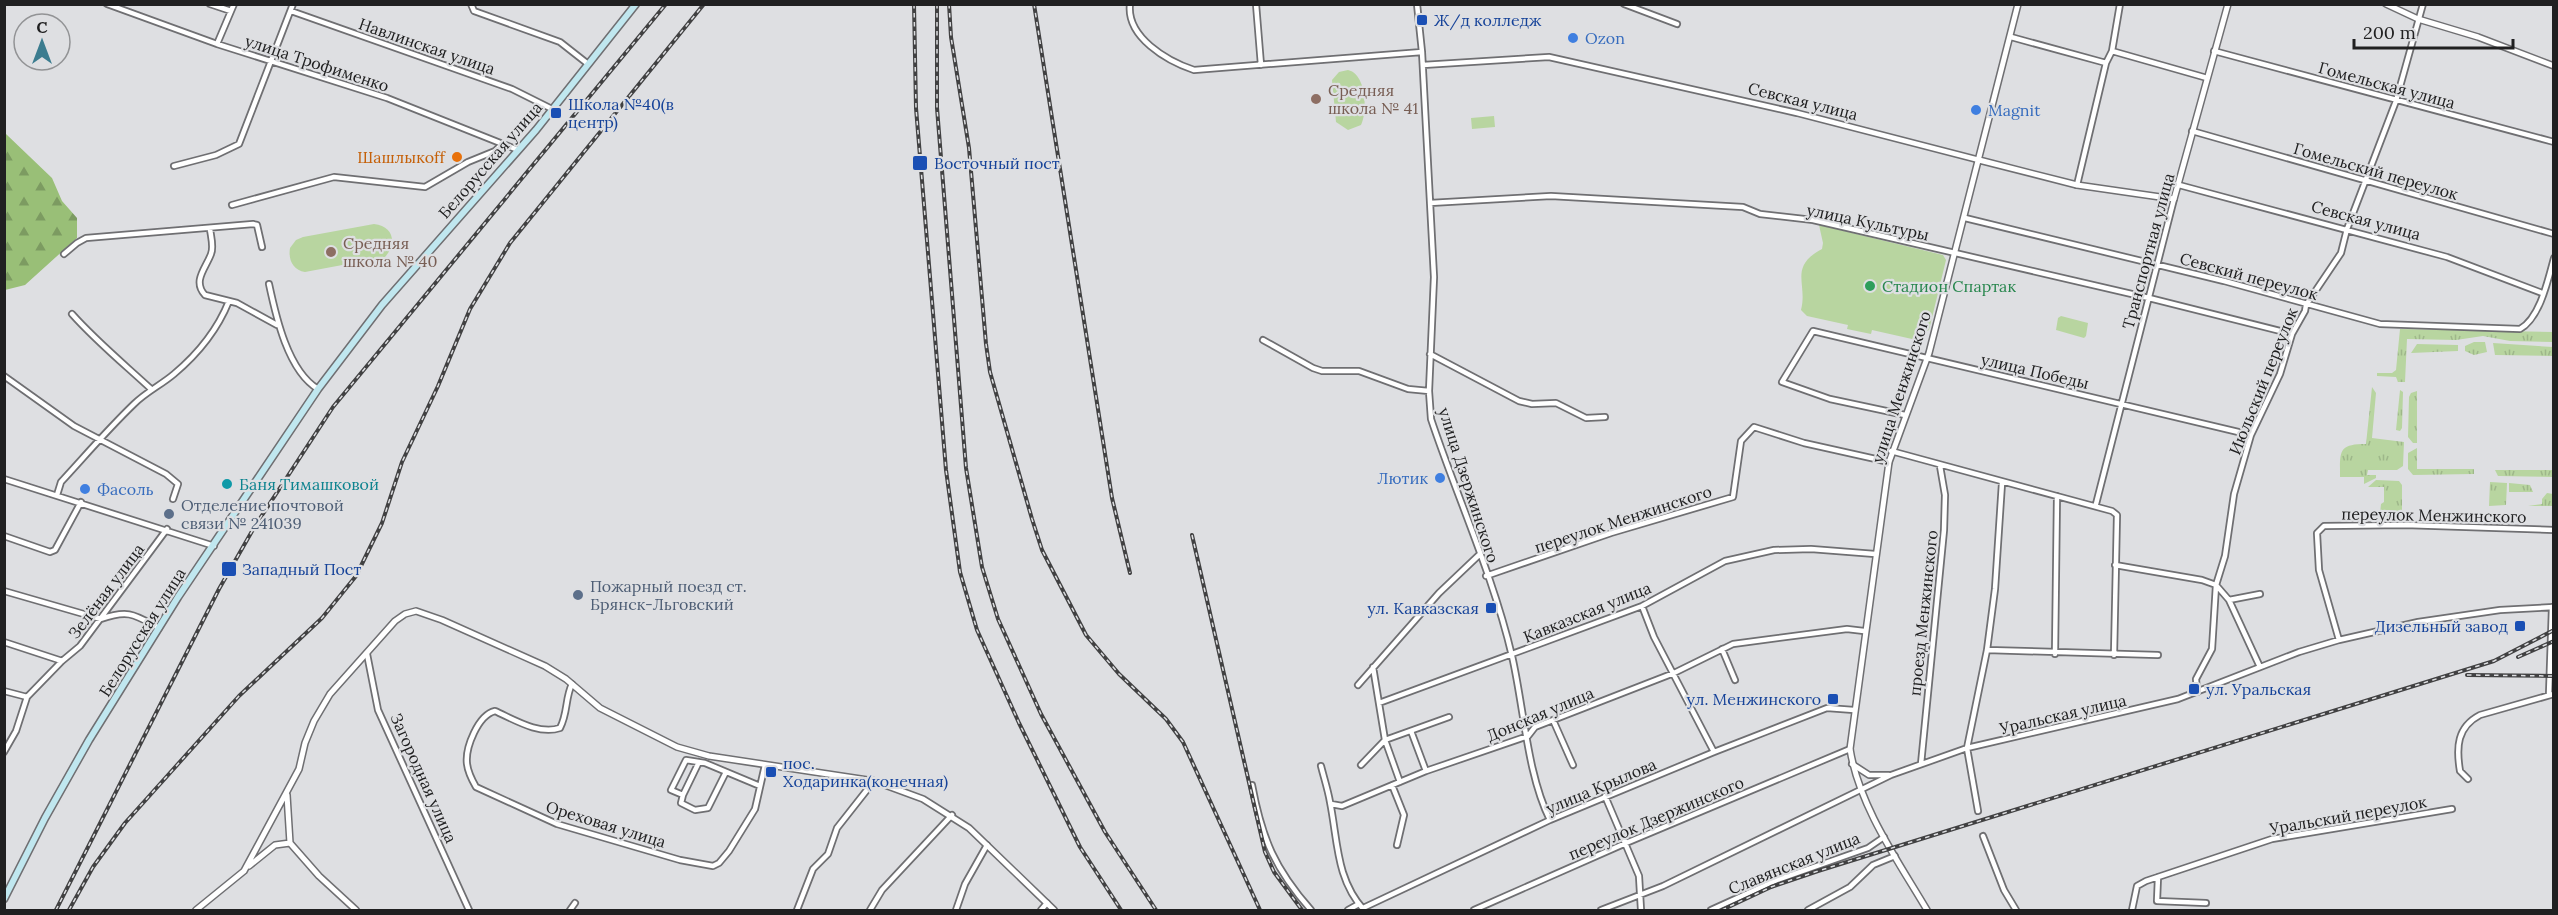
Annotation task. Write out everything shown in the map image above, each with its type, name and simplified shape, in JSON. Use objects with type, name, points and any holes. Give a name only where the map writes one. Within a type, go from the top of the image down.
[{"type":"main road","name":"Белорусская улица","points":[[4,899],[64,783],[159,628],[318,389],[382,305],[518,150],[636,4]]},
{"type":"street","name":"улица Трофименко","points":[[107,4],[217,44],[387,98],[518,150]]},
{"type":"street","points":[[210,4],[231,11]]},
{"type":"street","points":[[217,44],[234,4]]},
{"type":"street","points":[[174,166],[216,155],[238,146],[293,4]]},
{"type":"street","points":[[471,4],[474,11],[560,42],[588,64]]},
{"type":"street","points":[[1130,4],[1131,23],[1137,33],[1180,66],[1194,70],[1422,52]]},
{"type":"street","points":[[1256,4],[1261,65]]},
{"type":"street","name":"улица Дзержинского","points":[[1417,4],[1423,65],[1434,277],[1429,391],[1431,419],[1512,654],[1540,800],[1550,820]]},
{"type":"street","points":[[1624,4],[1677,24]]},
{"type":"street","name":"улица Менжинского","points":[[1924,909],[1884,837],[1852,764],[1850,749],[1854,710],[1891,451],[1928,358],[2019,4]]},
{"type":"street","points":[[2077,185],[2106,63],[2112,51],[2120,4]]},
{"type":"street","name":"Транспортная улица","points":[[2096,504],[2174,199],[2228,4]]},
{"type":"street","points":[[2386,4],[2418,19],[2478,37],[2553,66]]},
{"type":"street","name":"Июльский переулок","points":[[2197,692],[2196,679],[2212,649],[2216,585],[2224,556],[2234,494],[2251,435],[2280,374],[2292,334],[2306,305],[2341,253],[2347,229],[2396,101],[2423,4]]},
{"type":"street","name":"Навлинская улица","points":[[291,11],[512,89],[552,108]]},
{"type":"street","points":[[2011,37],[2106,63]]},
{"type":"street","points":[[2112,51],[2206,78]]},
{"type":"street","name":"Гомельская улица","points":[[2214,51],[2553,142]]},
{"type":"street","name":"Севская улица","points":[[1423,65],[1549,57],[1797,113],[2077,185],[2174,199]]},
{"type":"street","name":"Гомельский переулок","points":[[2192,131],[2553,234]]},
{"type":"street","points":[[232,205],[334,177],[425,186],[442,175],[495,151],[502,144]]},
{"type":"street","name":"Севская улица","points":[[2179,184],[2447,257],[2543,291],[2553,292]]},
{"type":"street","name":"улица Культуры","points":[[1430,203],[1551,196],[1743,207],[1760,214],[1813,220],[1956,253],[2292,334]]},
{"type":"street","name":"Севский переулок","points":[[1965,218],[2158,264],[2380,324],[2520,329],[2529,324],[2536,315],[2543,291]]},
{"type":"street","points":[[64,254],[76,243],[86,238],[255,224],[262,247]]},
{"type":"street","points":[[210,229],[212,252],[200,276],[200,288],[205,295],[230,301],[277,325]]},
{"type":"street","points":[[2543,291],[2553,258]]},
{"type":"street","points":[[269,284],[277,325],[307,383],[318,389]]},
{"type":"street","points":[[57,495],[61,482],[99,441],[151,389],[173,376],[202,347],[220,324],[230,301]]},
{"type":"street","points":[[72,314],[97,342],[106,347],[151,389]]},
{"type":"street","name":"улица Победы","points":[[1905,415],[1830,399],[1782,382],[1813,331],[2251,435]]},
{"type":"street","points":[[1263,340],[1312,368],[1322,371],[1359,371],[1408,389],[1429,391]]},
{"type":"street","points":[[1430,354],[1519,401],[1532,404],[1556,403],[1586,418],[1605,417]]},
{"type":"street","points":[[4,376],[31,397],[99,441],[166,474],[178,484],[173,499]]},
{"type":"street","name":"переулок Менжинского","points":[[1486,576],[1611,533],[1733,497],[1741,441],[1754,427],[1804,443],[1889,462]]},
{"type":"street","points":[[1891,451],[2002,483],[2096,504],[2117,515],[2114,655]]},
{"type":"street","name":"проезд Менжинского","points":[[1921,764],[1944,530],[1945,495],[1940,466]]},
{"type":"street","points":[[4,479],[167,529],[213,546]]},
{"type":"street","points":[[1978,811],[1967,748],[1987,650],[1995,589],[2002,483]]},
{"type":"street","points":[[2055,654],[2057,496]]},
{"type":"street","points":[[4,536],[50,552],[55,550],[81,502]]},
{"type":"street","name":"переулок Менжинского","points":[[2339,640],[2319,570],[2317,533],[2324,526],[2341,524],[2553,530]]},
{"type":"street","name":"Зелёная улица","points":[[4,752],[16,731],[27,697],[80,646],[167,529]]},
{"type":"street","name":"Кавказская улица","points":[[1379,703],[1642,606],[1725,561],[1774,550],[1812,549],[1875,554]]},
{"type":"street","points":[[1358,685],[1439,593],[1479,555]]},
{"type":"street","points":[[2115,565],[2202,580],[2216,585],[2229,600],[2260,667]]},
{"type":"street","points":[[4,591],[101,618],[124,612],[132,613],[159,628]]},
{"type":"street","points":[[2229,600],[2260,594]]},
{"type":"street","points":[[1642,606],[1654,637],[1714,752]]},
{"type":"street","name":"Уральская улица","points":[[1601,910],[1663,886],[1891,775],[1967,748],[2132,711],[2197,692],[2299,652],[2339,640],[2418,622],[2500,610],[2553,607],[2551,694],[2480,715],[2463,728],[2458,759],[2460,771],[2468,779]]},
{"type":"street","points":[[244,871],[299,769],[314,721],[330,694],[395,621],[405,614],[416,611],[442,620],[545,666],[572,684],[600,708],[677,747],[709,756],[874,781],[914,795],[952,815],[987,845],[1054,910]]},
{"type":"street","name":"Донская улица","points":[[1331,804],[1342,806],[1426,771],[1528,736],[1535,727],[1674,673],[1733,644],[1847,629],[1864,631]]},
{"type":"street","points":[[4,642],[62,661]]},
{"type":"street","points":[[1722,649],[1735,680]]},
{"type":"street","points":[[1987,650],[2055,654],[2158,655]]},
{"type":"street","name":"Загородная улица","points":[[367,654],[378,710],[469,910]]},
{"type":"street","points":[[1373,667],[1385,740],[1400,782]]},
{"type":"street","name":"Ореховая улица","points":[[572,684],[568,692],[566,718],[560,728],[549,730],[532,728],[495,711],[483,718],[467,758],[470,777],[476,787],[557,824],[680,860],[713,866],[719,863],[729,851],[755,809],[765,765]]},
{"type":"street","points":[[4,691],[27,697]]},
{"type":"street","name":"улица Крылова","points":[[1364,909],[1605,796],[1827,708],[1854,710]]},
{"type":"street","points":[[1360,765],[1385,740],[1449,717]]},
{"type":"street","points":[[1553,720],[1573,765]]},
{"type":"street","points":[[1411,731],[1426,771]]},
{"type":"street","name":"переулок Дзержинского","points":[[1474,910],[1850,749]]},
{"type":"street","points":[[683,795],[671,790],[686,760],[699,762],[760,786]]},
{"type":"street","points":[[699,762],[681,803],[695,810],[708,808],[726,772]]},
{"type":"street","points":[[1852,764],[1869,775],[1891,775]]},
{"type":"street","points":[[1321,766],[1331,804],[1341,871],[1357,905],[1364,909]]},
{"type":"street","points":[[797,910],[813,869],[828,854],[837,828],[874,781]]},
{"type":"street","points":[[1252,785],[1265,841],[1291,887],[1311,910]]},
{"type":"street","points":[[1392,785],[1404,815],[1397,845]]},
{"type":"street","points":[[286,794],[290,843],[319,876],[356,910]]},
{"type":"street","points":[[1605,796],[1639,876],[1642,893],[1641,910]]},
{"type":"street","name":"Уральский переулок","points":[[2132,910],[2137,886],[2272,838],[2452,808]]},
{"type":"street","points":[[870,910],[882,890],[952,815]]},
{"type":"street","points":[[1983,836],[2004,890],[2016,910]]},
{"type":"street","name":"Славянская улица","points":[[1712,910],[1777,880],[1868,848],[1884,837]]},
{"type":"street","points":[[196,910],[275,845],[290,843]]},
{"type":"street","points":[[956,910],[965,884],[987,845]]},
{"type":"street","name":"Славянская улица","points":[[1808,910],[1850,887],[1873,865],[1895,856]]},
{"type":"street","points":[[2158,877],[2157,901],[2206,903]]},
{"type":"street","points":[[570,910],[575,903]]},
{"type":"street","points":[[1041,910],[1047,903]]},
{"type":"street","points":[[1348,910],[1357,905]]},
{"type":"green space","points":[[1348,70],[1359,78],[1365,102],[1361,125],[1348,130],[1336,122],[1332,80],[1339,72]]},
{"type":"green space","points":[[1494,116],[1495,127],[1472,129],[1471,118]]},
{"type":"green space","points":[[6,134],[52,178],[62,201],[77,218],[77,238],[25,285],[5,290]]},
{"type":"green space","points":[[374,224],[386,228],[392,236],[391,247],[385,257],[305,272],[292,264],[290,248],[296,240]]},
{"type":"green space","name":"Стадион Спартак","points":[[1819,225],[1943,255],[1946,260],[1929,330],[1912,339],[1872,330],[1871,334],[1847,329],[1848,325],[1807,316],[1801,310],[1803,301],[1801,276],[1805,262],[1822,249]]},
{"type":"green space","points":[[2061,316],[2088,323],[2086,336],[2084,338],[2056,330],[2058,318]]},
{"type":"green space","points":[[2400,329],[2553,332],[2553,342],[2510,341],[2483,336],[2456,340],[2407,339],[2405,382],[2398,382],[2396,377],[2377,376],[2377,373],[2392,373],[2396,370]]},
{"type":"green space","points":[[2474,342],[2485,342],[2487,352],[2474,355],[2465,351],[2465,346]]},
{"type":"green space","points":[[2493,343],[2553,347],[2553,356],[2495,355]]},
{"type":"green space","points":[[2417,344],[2458,345],[2458,351],[2411,353]]},
{"type":"green space","points":[[2372,387],[2376,393],[2372,438],[2404,442],[2403,466],[2397,470],[2368,470],[2367,475],[2376,475],[2376,478],[2364,484],[2364,477],[2340,477],[2340,461],[2345,448],[2366,444]]},
{"type":"green space","points":[[2400,390],[2403,392],[2400,431],[2396,430]]},
{"type":"green space","points":[[2417,391],[2417,443],[2413,443],[2408,437],[2409,397],[2411,393]]},
{"type":"green space","points":[[2417,448],[2417,469],[2474,469],[2474,474],[2413,475],[2408,469],[2408,453]]},
{"type":"green space","points":[[2495,470],[2553,470],[2553,477],[2498,476]]},
{"type":"green space","points":[[2376,480],[2399,481],[2402,485],[2402,515],[2395,522],[2388,522],[2380,514],[2381,504],[2384,502],[2384,487],[2368,487]]},
{"type":"green space","points":[[2490,482],[2507,483],[2506,505],[2489,506]]},
{"type":"green space","points":[[2509,483],[2530,485],[2533,492],[2509,492]]},
{"type":"green space","points":[[2547,493],[2553,494],[2553,506],[2528,506],[2542,504],[2542,499]]},
{"type":"railway","points":[[56,910],[219,589],[255,526],[333,407],[666,4]]},
{"type":"railway","points":[[69,910],[93,867],[125,823],[239,696],[322,618],[356,576],[382,523],[402,462],[438,386],[470,309],[510,243],[704,4]]},
{"type":"railway","points":[[914,4],[916,108],[946,470],[960,572],[977,630],[1019,723],[1080,847],[1121,910]]},
{"type":"railway","points":[[937,4],[937,108],[966,468],[982,567],[998,619],[1041,714],[1105,832],[1156,910]]},
{"type":"railway","points":[[949,4],[951,37],[969,148],[990,372],[1042,550],[1086,635],[1119,674],[1166,719],[1183,742],[1260,910]]},
{"type":"railway","points":[[1034,4],[1112,498],[1130,573]]},
{"type":"railway","points":[[1192,535],[1265,852],[1274,872],[1302,910]]},
{"type":"railway","points":[[1722,910],[1771,887],[1818,871],[2494,661],[2554,630]]},
{"type":"railway","points":[[2518,657],[2554,641]]},
{"type":"railway","points":[[2467,675],[2554,676]]},
{"type":"place","name":"Ж/д колледж","points":[[1422,20]]},
{"type":"place","name":"Ozon","points":[[1573,38]]},
{"type":"place","name":"Средняя школа № 41","points":[[1316,99]]},
{"type":"place","name":"Magnit","points":[[1976,110]]},
{"type":"place","name":"Школа №40(в центр)","points":[[556,113]]},
{"type":"place","name":"Шашлыкоff","points":[[457,157]]},
{"type":"place","name":"Восточный пост","points":[[920,163]]},
{"type":"place","name":"Средняя школа № 40","points":[[331,252]]},
{"type":"place","name":"Стадион Спартак","points":[[1870,286]]},
{"type":"place","name":"Лютик","points":[[1440,478]]},
{"type":"place","name":"Баня Тимашковой","points":[[227,484]]},
{"type":"place","name":"Фасоль","points":[[85,489]]},
{"type":"place","name":"Отделение почтовой связи № 241039","points":[[169,514]]},
{"type":"place","name":"Западный Пост","points":[[229,569]]},
{"type":"place","name":"Пожарный поезд ст. Брянск-Льговский","points":[[578,595]]},
{"type":"place","name":"ул. Кавказская","points":[[1491,608]]},
{"type":"place","name":"Дизельный завод","points":[[2520,626]]},
{"type":"place","name":"ул. Уральская","points":[[2194,689]]},
{"type":"place","name":"ул. Менжинского","points":[[1833,699]]},
{"type":"place","name":"пос. Ходаринка(конечная)","points":[[771,772]]}]
